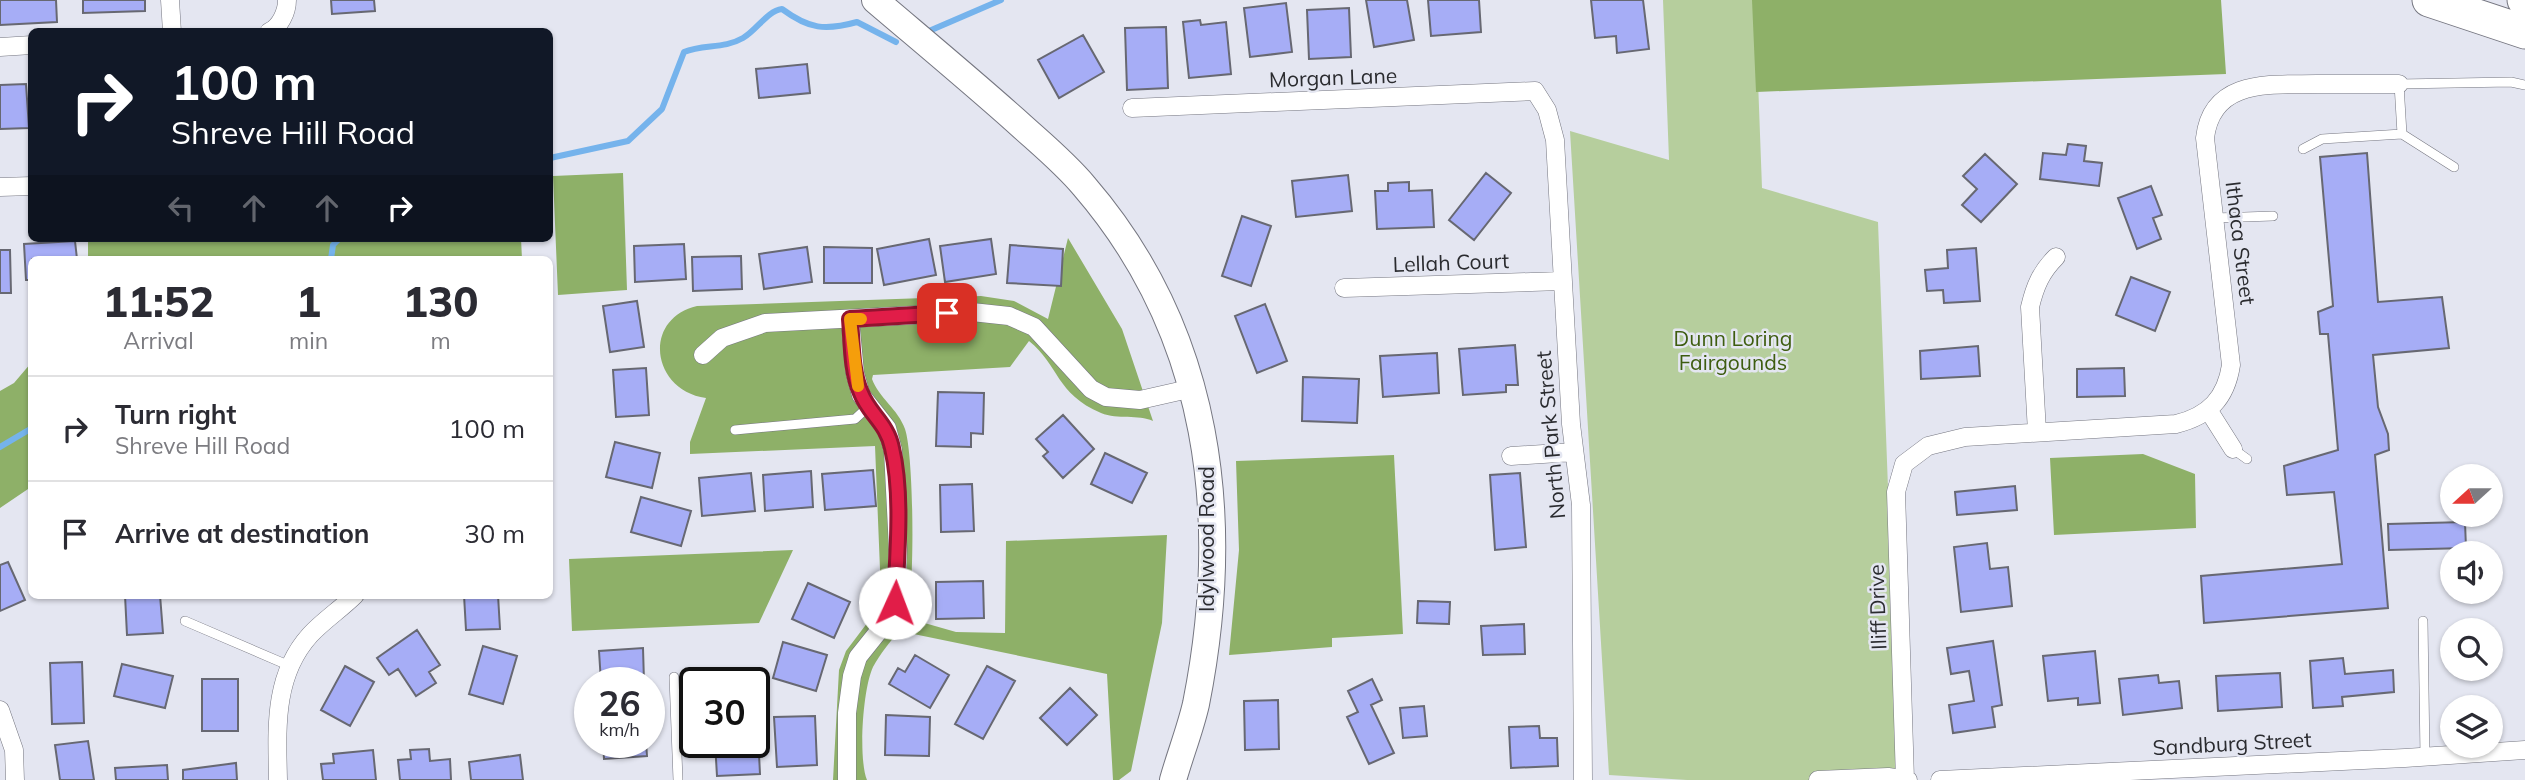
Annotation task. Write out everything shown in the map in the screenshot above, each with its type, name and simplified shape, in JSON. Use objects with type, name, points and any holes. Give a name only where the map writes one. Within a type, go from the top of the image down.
[{"type":"highway","points":[[2429,0],[2525,32]]},
{"type":"main road","name":"Idylwood Road","points":[[875,0],[1054,154],[1114,222],[1163,303],[1181,346],[1204,440],[1210,498],[1209,606],[1195,707],[1173,780]]},
{"type":"street","points":[[170,0],[172,28]]},
{"type":"street","points":[[277,28],[287,8],[288,0]]},
{"type":"street","points":[[0,47],[28,46]]},
{"type":"street","name":"Ithaca Street","points":[[2209,411],[2221,397],[2231,365],[2205,138],[2211,111],[2240,90],[2268,85],[2399,84]]},
{"type":"street","name":"Morgan Lane","points":[[1132,108],[1535,91]]},
{"type":"street","name":"North Park Street","points":[[1535,91],[1547,110],[1554,132],[1561,281],[1574,452],[1581,505],[1583,780]]},
{"type":"street","points":[[0,187],[28,186]]},
{"type":"street","points":[[2056,257],[2044,269],[2035,287],[2031,307],[2037,432],[2106,431],[2176,424],[2193,420],[2209,411],[2240,454]]},
{"type":"street","name":"Lellah Court","points":[[1344,288],[1561,281]]},
{"type":"street","points":[[703,355],[722,338],[752,325],[972,312],[1009,316],[1034,327],[1091,389],[1106,397],[1140,400],[1193,388]]},
{"type":"street","points":[[846,780],[847,713],[852,676],[858,657],[886,622],[895,603],[898,549],[893,450],[887,428],[861,395],[855,373],[850,319]]},
{"type":"street","name":"Iliff Drive","points":[[1907,780],[1896,492],[1905,464],[1914,453],[1928,446],[1965,437],[2037,432]]},
{"type":"street","points":[[1511,456],[1574,452]]},
{"type":"street","points":[[278,780],[277,713],[290,666],[308,637],[351,599]]},
{"type":"street","points":[[0,710],[14,750],[15,780]]},
{"type":"street","name":"Sandburg Street","points":[[1940,780],[2525,750]]},
{"type":"street","points":[[1818,780],[1888,777],[1907,780]]},
{"type":"lane","name":"Ithaca Street","points":[[2399,84],[2511,82],[2525,85]]},
{"type":"lane","points":[[2399,84],[2402,134]]},
{"type":"lane","points":[[2303,149],[2322,139],[2402,134],[2454,167]]},
{"type":"lane","points":[[2215,218],[2273,216]]},
{"type":"lane","points":[[735,429],[848,420],[855,418],[869,406]]},
{"type":"lane","points":[[186,621],[290,666]]},
{"type":"lane","points":[[2423,621],[2425,757]]},
{"type":"lane","points":[[674,677],[678,780]]},
{"type":"green space","name":"Dunn Loring Fairgounds","points":[[1663,0],[1755,0],[1762,188],[1878,222],[1899,780],[1687,780],[1609,775],[1570,131],[1669,160]]},
{"type":"green space","points":[[1752,0],[2221,0],[2226,74],[1756,92]]},
{"type":"green space","points":[[623,173],[627,290],[558,295],[553,176]]},
{"type":"green space","points":[[1068,238],[1122,329],[1153,421],[1108,415],[1086,405],[1066,388],[1047,360],[1029,341],[1010,367],[873,375],[872,379],[902,422],[908,443],[912,493],[912,553],[907,618],[956,632],[1005,633],[1006,541],[1167,535],[1162,623],[1131,771],[1119,780],[1113,780],[1107,674],[899,631],[873,667],[867,690],[862,740],[867,780],[833,780],[839,670],[846,651],[874,614],[881,594],[875,446],[690,454],[690,442],[706,398],[688,392],[674,382],[664,369],[660,354],[661,339],[667,325],[679,313],[697,306],[981,296],[1014,301],[1048,319]]},
{"type":"green space","points":[[88,242],[521,242],[522,256],[88,256]]},
{"type":"green space","points":[[28,367],[28,489],[0,508],[0,391],[14,383]]},
{"type":"green space","points":[[2143,454],[2195,474],[2196,528],[2054,535],[2050,458]]},
{"type":"green space","points":[[1394,455],[1403,634],[1332,638],[1332,647],[1229,655],[1239,550],[1236,461]]},
{"type":"green space","points":[[793,550],[759,623],[572,631],[569,559]]},
{"type":"building","points":[[0,0],[56,0],[57,22],[0,25]]},
{"type":"building","points":[[83,0],[145,0],[145,11],[83,13]]},
{"type":"building","points":[[331,0],[374,0],[375,11],[332,14]]},
{"type":"building","points":[[1366,0],[1407,0],[1414,40],[1374,47]]},
{"type":"building","points":[[1428,0],[1479,0],[1481,32],[1431,36]]},
{"type":"building","points":[[1591,0],[1643,0],[1649,49],[1617,53],[1616,36],[1595,38]]},
{"type":"building","points":[[1286,3],[1292,52],[1250,57],[1244,8]]},
{"type":"building","points":[[1349,8],[1351,57],[1309,59],[1307,10]]},
{"type":"building","points":[[1200,20],[1201,25],[1226,22],[1231,74],[1189,78],[1183,22]]},
{"type":"building","points":[[1166,27],[1168,88],[1127,90],[1125,28]]},
{"type":"building","points":[[1083,35],[1104,72],[1059,98],[1038,60]]},
{"type":"building","points":[[807,64],[810,93],[759,98],[756,69]]},
{"type":"building","points":[[26,84],[28,128],[0,129],[0,85]]},
{"type":"building","points":[[2068,144],[2086,146],[2084,161],[2102,163],[2099,186],[2040,179],[2043,153],[2066,155]]},
{"type":"building","points":[[2367,153],[2378,302],[2442,297],[2449,348],[2373,355],[2378,407],[2388,434],[2389,450],[2375,455],[2388,608],[2204,623],[2201,576],[2342,564],[2334,492],[2287,495],[2284,466],[2338,450],[2328,334],[2320,334],[2318,312],[2333,306],[2320,157]]},
{"type":"building","points":[[1985,154],[2017,184],[1981,222],[1962,205],[1977,189],[1963,176]]},
{"type":"building","points":[[1486,173],[1511,193],[1474,240],[1449,220]]},
{"type":"building","points":[[1348,175],[1352,211],[1296,217],[1292,181]]},
{"type":"building","points":[[1409,182],[1409,191],[1432,190],[1434,227],[1377,229],[1375,191],[1388,191],[1388,183]]},
{"type":"building","points":[[2151,186],[2162,215],[2153,218],[2161,239],[2137,249],[2118,198]]},
{"type":"building","points":[[1242,216],[1271,226],[1251,286],[1222,276]]},
{"type":"building","points":[[929,239],[936,275],[884,285],[877,249]]},
{"type":"building","points":[[991,239],[996,274],[945,282],[940,246]]},
{"type":"building","points":[[75,242],[77,256],[28,256],[26,280],[24,244]]},
{"type":"building","points":[[684,244],[686,279],[635,282],[634,246]]},
{"type":"building","points":[[1010,245],[1063,249],[1061,286],[1007,283]]},
{"type":"building","points":[[807,247],[812,282],[764,289],[759,254]]},
{"type":"building","points":[[824,247],[872,248],[872,283],[824,283]]},
{"type":"building","points":[[1976,248],[1980,301],[1944,303],[1943,290],[1927,291],[1925,270],[1948,268],[1947,250]]},
{"type":"building","points":[[0,250],[10,250],[11,293],[0,293]]},
{"type":"building","points":[[741,256],[742,289],[693,291],[692,257]]},
{"type":"building","points":[[2131,277],[2170,292],[2155,331],[2116,315]]},
{"type":"building","points":[[637,301],[644,347],[610,352],[603,306]]},
{"type":"building","points":[[1265,304],[1287,361],[1257,373],[1235,316]]},
{"type":"building","points":[[1515,345],[1518,385],[1506,385],[1506,392],[1463,395],[1459,349]]},
{"type":"building","points":[[1978,346],[1980,376],[1921,379],[1920,351]]},
{"type":"building","points":[[1437,353],[1439,393],[1383,397],[1380,356]]},
{"type":"building","points":[[646,368],[649,415],[616,417],[613,370]]},
{"type":"building","points":[[2124,368],[2125,396],[2077,397],[2077,369]]},
{"type":"building","points":[[1303,377],[1359,379],[1357,423],[1302,421]]},
{"type":"building","points":[[938,392],[984,393],[983,434],[971,433],[971,447],[936,446]]},
{"type":"building","points":[[1063,415],[1094,449],[1063,478],[1043,456],[1048,452],[1036,439]]},
{"type":"building","points":[[615,442],[660,453],[652,488],[606,477]]},
{"type":"building","points":[[1105,453],[1147,473],[1132,503],[1091,484]]},
{"type":"building","points":[[873,470],[876,506],[825,510],[822,474]]},
{"type":"building","points":[[811,471],[813,507],[765,511],[763,475]]},
{"type":"building","points":[[751,473],[755,511],[702,516],[699,478]]},
{"type":"building","points":[[1520,473],[1526,547],[1495,550],[1490,475]]},
{"type":"building","points":[[972,484],[974,531],[941,532],[940,485]]},
{"type":"building","points":[[2015,486],[2017,510],[1957,515],[1955,492]]},
{"type":"building","points":[[641,497],[691,511],[681,546],[631,532]]},
{"type":"building","points":[[2440,523],[2440,527],[2465,527],[2466,541],[2440,541],[2440,549],[2389,550],[2388,524]]},
{"type":"building","points":[[1987,543],[1990,569],[2008,567],[2012,606],[1961,612],[1954,547]]},
{"type":"building","points":[[8,562],[25,600],[0,611],[0,565]]},
{"type":"building","points":[[983,581],[984,618],[936,619],[936,582]]},
{"type":"building","points":[[808,583],[850,602],[834,638],[792,619]]},
{"type":"building","points":[[125,599],[160,599],[163,633],[127,635]]},
{"type":"building","points":[[464,599],[498,599],[500,629],[466,630]]},
{"type":"building","points":[[1418,601],[1450,602],[1449,624],[1417,623]]},
{"type":"building","points":[[1524,624],[1525,654],[1483,655],[1481,626]]},
{"type":"building","points":[[417,630],[440,665],[429,672],[436,683],[416,696],[398,669],[389,675],[377,658]]},
{"type":"building","points":[[1993,641],[2002,705],[1992,707],[1995,727],[1953,733],[1949,705],[1974,701],[1969,671],[1951,674],[1947,648]]},
{"type":"building","points":[[783,642],[827,655],[816,691],[773,678]]},
{"type":"building","points":[[483,646],[517,656],[503,704],[469,694]]},
{"type":"building","points":[[643,648],[644,667],[600,667],[599,651]]},
{"type":"building","points":[[2095,651],[2100,703],[2078,705],[2078,698],[2048,701],[2043,656]]},
{"type":"building","points":[[915,655],[949,675],[930,708],[889,684],[898,668],[905,672]]},
{"type":"building","points":[[2343,658],[2345,674],[2393,670],[2394,692],[2342,697],[2343,706],[2313,708],[2310,661]]},
{"type":"building","points":[[82,662],[84,723],[52,724],[50,663]]},
{"type":"building","points":[[122,664],[173,676],[165,708],[114,696]]},
{"type":"building","points":[[345,666],[374,682],[350,726],[321,710]]},
{"type":"building","points":[[987,666],[1015,681],[983,739],[955,724]]},
{"type":"building","points":[[2280,673],[2282,707],[2218,711],[2216,676]]},
{"type":"building","points":[[2158,675],[2159,683],[2179,681],[2182,708],[2123,715],[2119,679]]},
{"type":"building","points":[[202,679],[238,679],[238,731],[202,731]]},
{"type":"building","points":[[1372,679],[1382,700],[1371,705],[1394,753],[1369,764],[1347,717],[1358,712],[1348,691]]},
{"type":"building","points":[[1070,688],[1097,715],[1067,745],[1040,718]]},
{"type":"building","points":[[1278,700],[1279,749],[1245,750],[1244,701]]},
{"type":"building","points":[[1424,706],[1427,736],[1403,738],[1400,708]]},
{"type":"building","points":[[886,715],[930,717],[929,756],[885,755]]},
{"type":"building","points":[[815,716],[817,765],[777,767],[774,717]]},
{"type":"building","points":[[1539,726],[1540,738],[1557,738],[1558,766],[1511,768],[1509,727]]},
{"type":"building","points":[[88,741],[94,780],[60,780],[55,745]]},
{"type":"building","points":[[429,749],[430,761],[450,759],[451,780],[400,780],[398,760],[411,759],[410,750]]},
{"type":"building","points":[[373,750],[376,780],[323,780],[321,764],[334,763],[333,754]]},
{"type":"building","points":[[520,755],[523,780],[471,780],[469,762]]},
{"type":"building","points":[[716,758],[759,758],[760,774],[717,776]]},
{"type":"building","points":[[236,763],[237,780],[183,780],[183,770]]},
{"type":"building","points":[[167,765],[168,780],[116,780],[115,768]]},
{"type":"waterway","points":[[929,31],[1001,0]]},
{"type":"waterway","points":[[553,157],[628,141],[662,109],[684,52],[743,38],[777,10],[782,9],[801,21],[818,26],[836,27],[857,22],[896,42]]},
{"type":"waterway","points":[[331,256],[336,242]]},
{"type":"waterway","points":[[0,447],[28,430]]},
{"type":"slow traffic","points":[[858,386],[850,319],[861,319]]},
{"type":"route","points":[[895,603],[898,549],[893,450],[887,428],[861,395],[855,373],[850,319],[947,313]]}]
